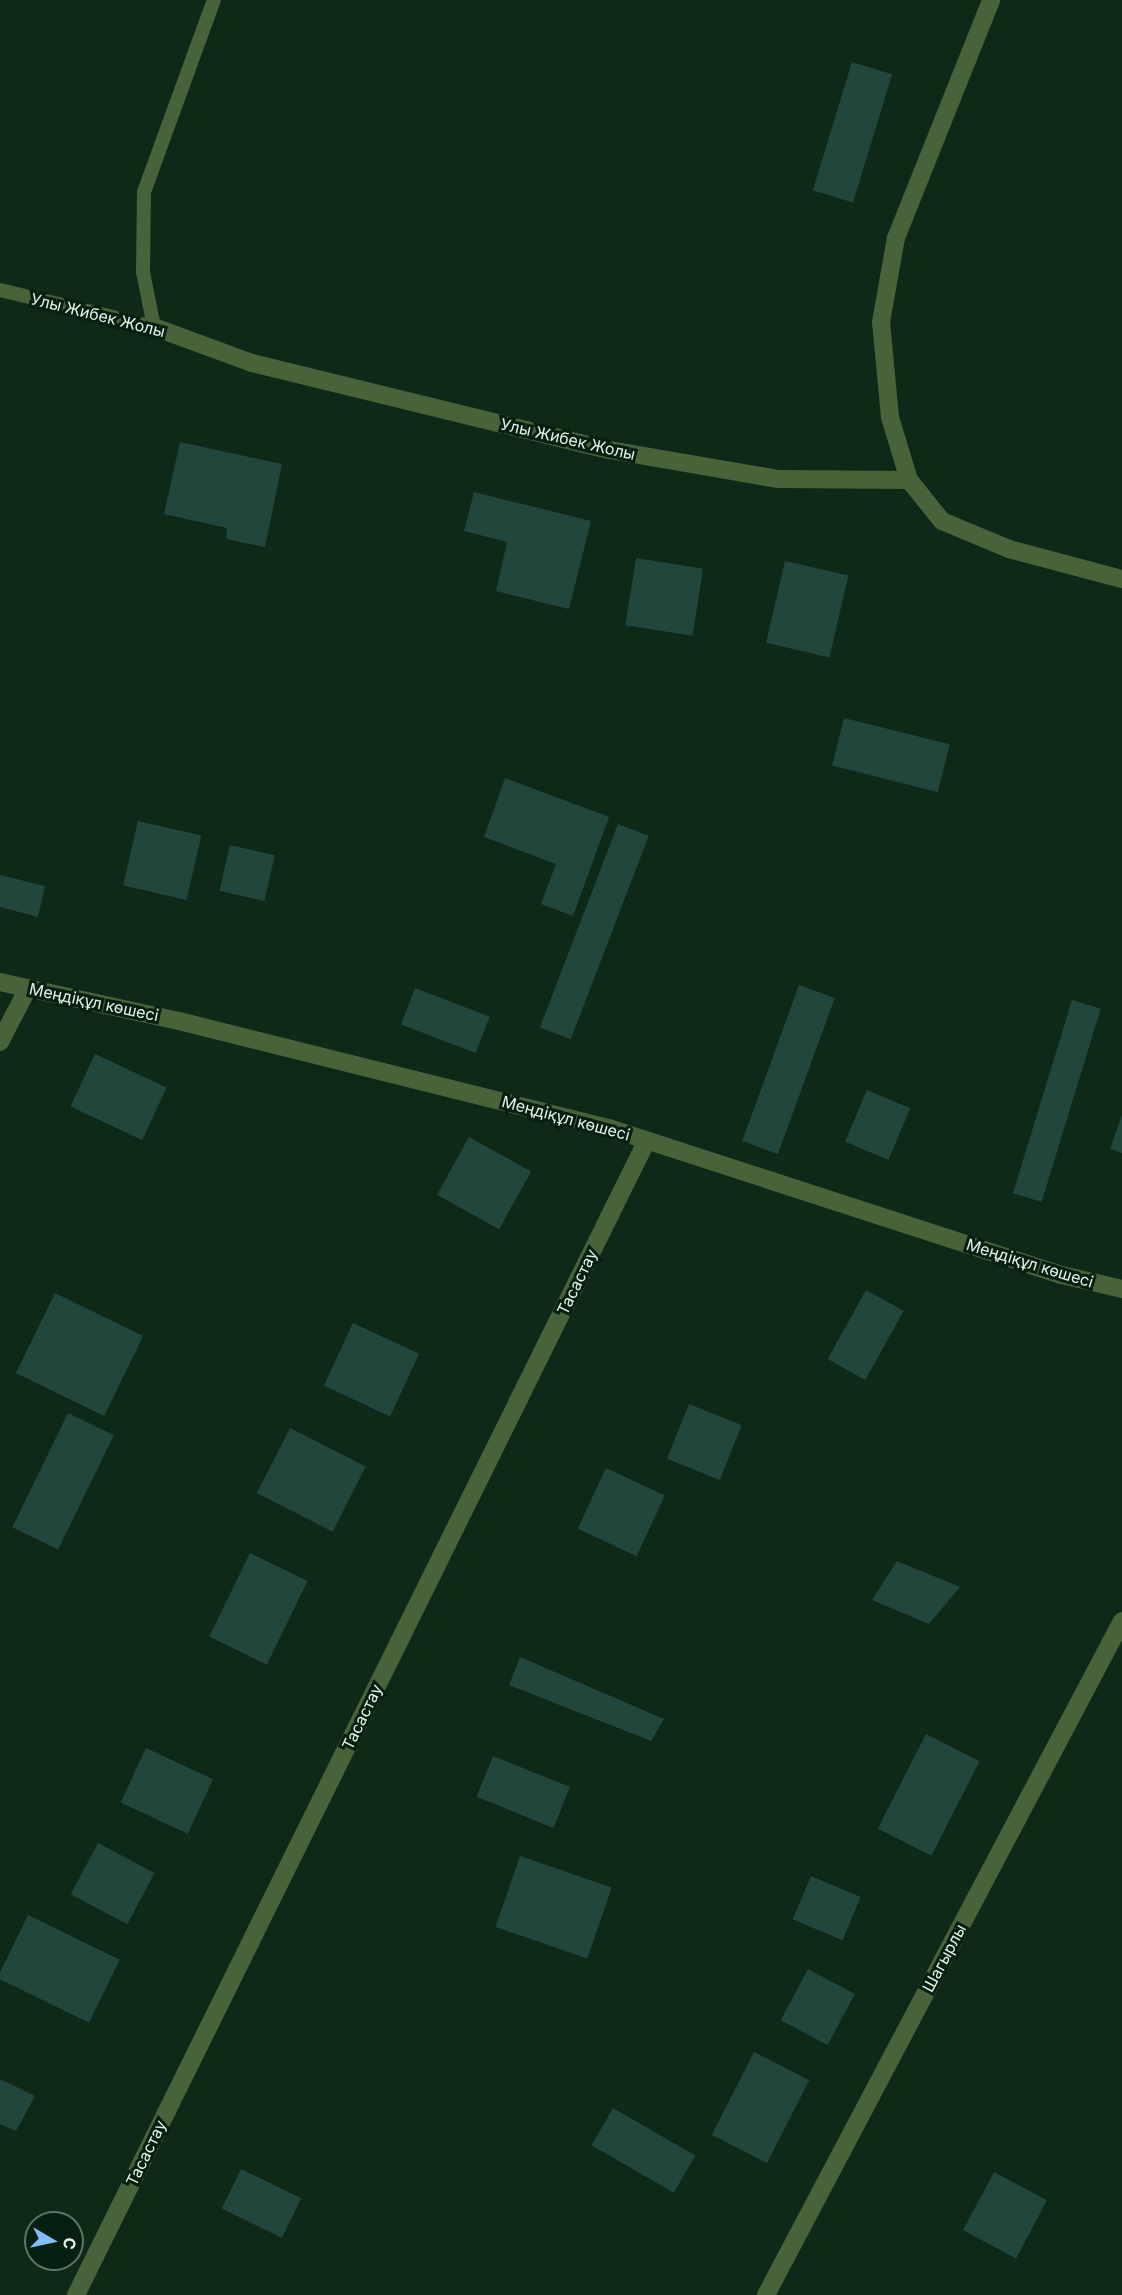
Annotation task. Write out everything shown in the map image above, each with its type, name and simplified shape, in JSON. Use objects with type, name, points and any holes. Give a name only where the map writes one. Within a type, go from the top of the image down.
[{"type":"street","points":[[991,0],[896,238],[881,322],[890,417],[909,480],[942,521],[1009,549],[1122,579]]},
{"type":"street","name":"Улы Жибек Жолы","points":[[154,327],[252,363],[610,450],[778,479],[909,480]]},
{"type":"street","name":"Меңдіқұл көшесі","points":[[0,982],[179,1021],[647,1140],[1062,1275],[1122,1289]]},
{"type":"street","points":[[0,1042],[28,988]]},
{"type":"street","name":"Тасастау","points":[[76,2295],[647,1140]]},
{"type":"street","name":"Шагырлы","points":[[766,2295],[1122,1621]]},
{"type":"lane","points":[[154,327],[143,272],[144,192],[214,0]]},
{"type":"lane","name":"Улы Жибек Жолы","points":[[0,290],[154,327]]},
{"type":"building","points":[[852,62],[892,74],[853,202],[813,190]]},
{"type":"building","points":[[180,442],[282,464],[265,547],[226,539],[227,528],[164,514]]},
{"type":"building","points":[[474,492],[591,521],[569,609],[496,591],[507,542],[464,531]]},
{"type":"building","points":[[636,558],[703,569],[693,636],[625,625]]},
{"type":"building","points":[[785,561],[848,576],[829,657],[766,643]]},
{"type":"building","points":[[844,718],[950,744],[938,792],[832,766]]},
{"type":"building","points":[[505,778],[609,817],[573,916],[541,904],[556,864],[484,837]]},
{"type":"building","points":[[138,821],[201,836],[186,900],[123,885]]},
{"type":"building","points":[[618,824],[649,836],[571,1039],[540,1028]]},
{"type":"building","points":[[230,845],[275,855],[264,901],[219,891]]},
{"type":"building","points":[[0,875],[45,886],[38,917],[0,907]]},
{"type":"building","points":[[799,985],[835,998],[778,1154],[742,1141]]},
{"type":"building","points":[[415,988],[490,1017],[476,1053],[401,1024]]},
{"type":"building","points":[[1072,1000],[1101,1009],[1042,1202],[1013,1193]]},
{"type":"building","points":[[95,1054],[167,1087],[142,1140],[70,1107]]},
{"type":"building","points":[[867,1090],[910,1108],[888,1160],[845,1142]]},
{"type":"building","points":[[1122,1115],[1122,1153],[1110,1149]]},
{"type":"building","points":[[469,1137],[531,1171],[499,1229],[437,1195]]},
{"type":"building","points":[[866,1290],[904,1311],[865,1380],[828,1359]]},
{"type":"building","points":[[55,1293],[143,1336],[104,1416],[16,1373]]},
{"type":"building","points":[[353,1323],[419,1354],[390,1416],[324,1386]]},
{"type":"building","points":[[689,1404],[742,1425],[720,1480],[667,1459]]},
{"type":"building","points":[[68,1413],[114,1435],[58,1550],[12,1527]]},
{"type":"building","points":[[290,1428],[366,1467],[333,1532],[257,1493]]},
{"type":"building","points":[[606,1468],[665,1495],[637,1556],[578,1529]]},
{"type":"building","points":[[250,1553],[308,1581],[267,1665],[209,1637]]},
{"type":"building","points":[[897,1561],[960,1587],[929,1624],[872,1600]]},
{"type":"building","points":[[520,1657],[664,1719],[651,1741],[509,1685]]},
{"type":"building","points":[[926,1734],[979,1761],[931,1856],[878,1828]]},
{"type":"building","points":[[146,1748],[213,1779],[188,1834],[121,1802]]},
{"type":"building","points":[[493,1756],[570,1787],[553,1828],[477,1797]]},
{"type":"building","points":[[98,1843],[155,1873],[127,1924],[71,1894]]},
{"type":"building","points":[[520,1856],[612,1888],[587,1958],[496,1927]]},
{"type":"building","points":[[811,1876],[861,1897],[842,1940],[793,1919]]},
{"type":"building","points":[[28,1915],[120,1960],[89,2023],[0,1979],[0,1972]]},
{"type":"building","points":[[808,1969],[855,1994],[828,2045],[781,2020]]},
{"type":"building","points":[[754,2052],[809,2080],[767,2163],[712,2135]]},
{"type":"building","points":[[0,2079],[35,2096],[16,2131],[0,2124]]},
{"type":"building","points":[[613,2108],[695,2156],[674,2193],[591,2145]]},
{"type":"building","points":[[241,2169],[301,2198],[282,2238],[222,2209]]},
{"type":"building","points":[[994,2172],[1047,2200],[1016,2258],[963,2230]]}]
